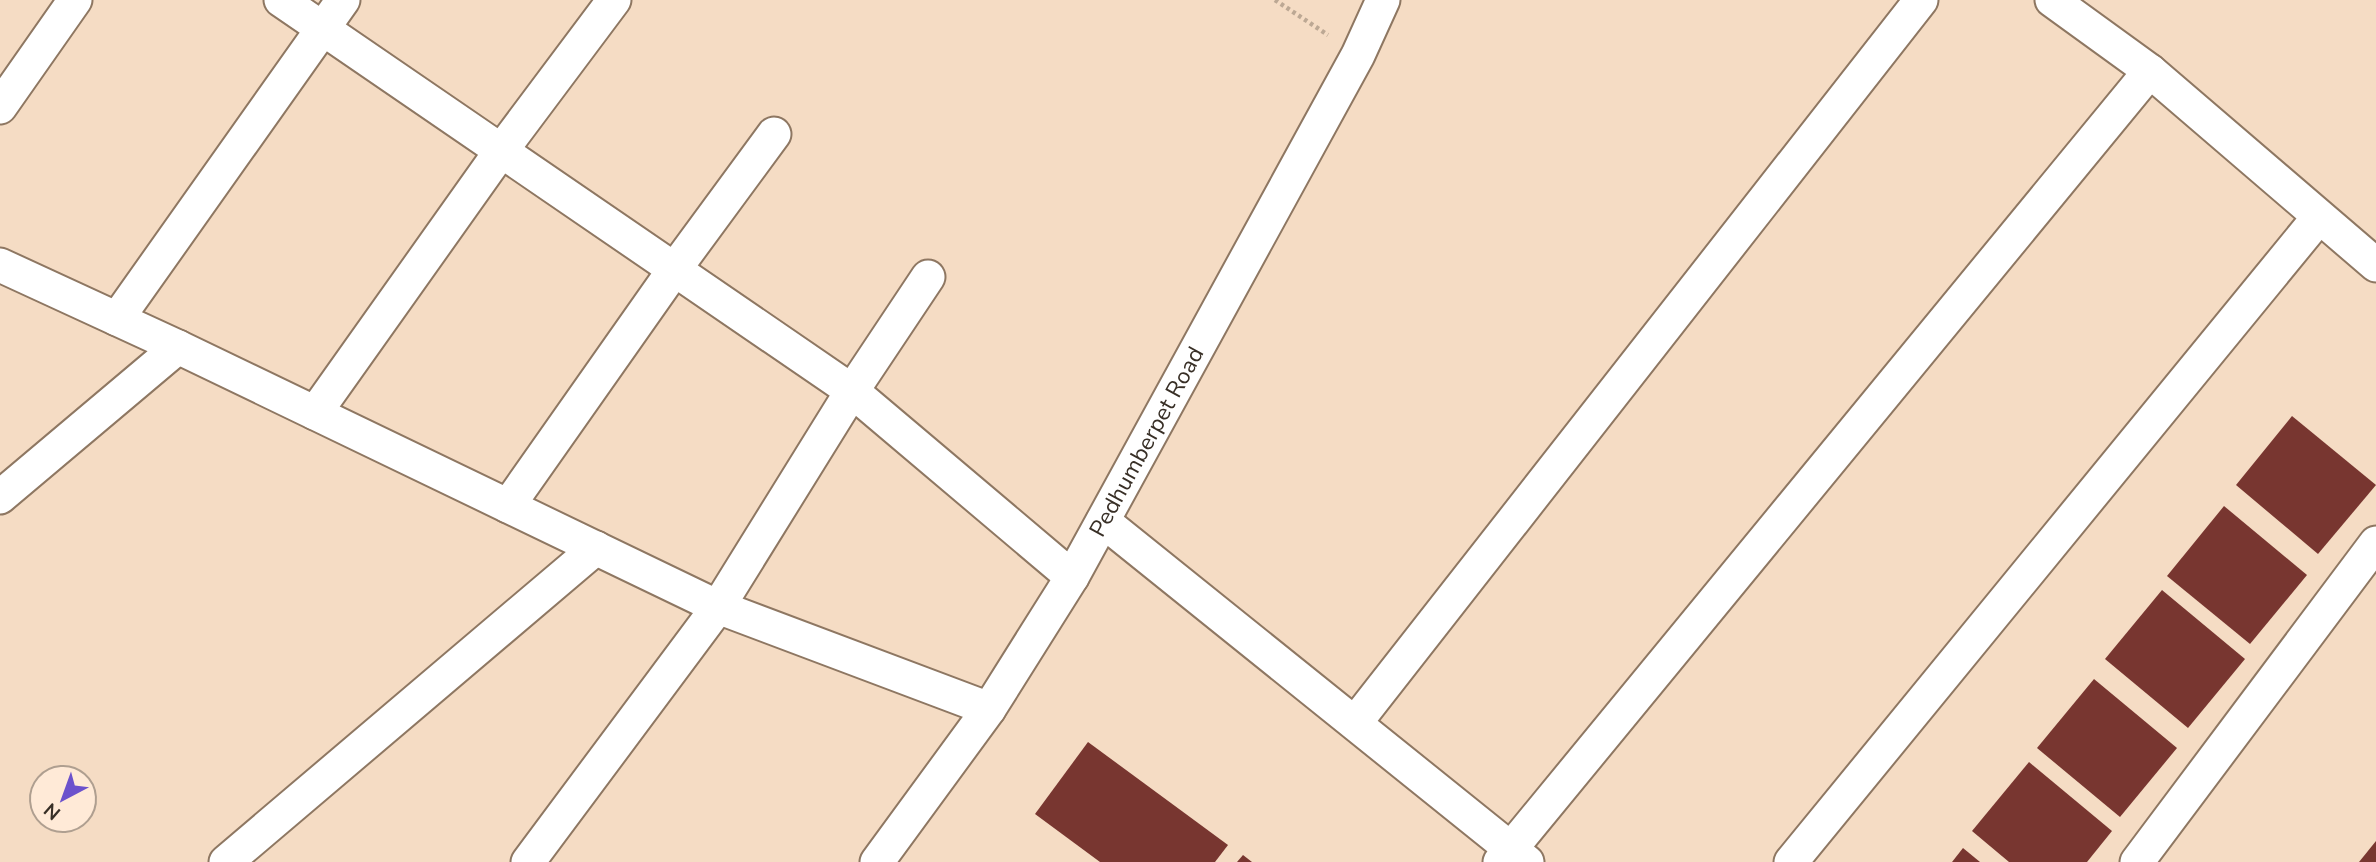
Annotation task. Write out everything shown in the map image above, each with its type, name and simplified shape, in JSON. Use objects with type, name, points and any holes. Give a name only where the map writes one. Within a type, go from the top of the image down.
[{"type":"street","points":[[0,107],[75,0]]},
{"type":"street","points":[[281,0],[852,391],[1072,577]]},
{"type":"street","points":[[117,319],[344,0]]},
{"type":"street","points":[[315,413],[501,151],[614,0]]},
{"type":"street","name":"Pedhumberpet Road","points":[[877,862],[989,709],[1072,577],[1358,55],[1383,0]]},
{"type":"street","points":[[1355,723],[1921,0]]},
{"type":"street","points":[[2052,0],[2150,71],[2376,265]]},
{"type":"street","points":[[1103,521],[1355,723],[1512,858],[2150,71]]},
{"type":"street","points":[[508,506],[674,270],[774,134]]},
{"type":"street","points":[[1791,862],[2319,217]]},
{"type":"street","points":[[0,265],[178,347],[718,607],[989,709]]},
{"type":"street","points":[[528,862],[718,607],[852,391],[928,277]]},
{"type":"street","points":[[0,497],[178,347]]},
{"type":"street","points":[[2137,862],[2376,542]]},
{"type":"street","points":[[226,862],[596,548]]},
{"type":"path","points":[[1275,0],[1358,55]]},
{"type":"building","points":[[2292,416],[2376,485],[2318,554],[2236,485]]},
{"type":"building","points":[[2224,506],[2307,575],[2250,644],[2167,576]]},
{"type":"building","points":[[2162,590],[2245,659],[2188,728],[2105,659]]},
{"type":"building","points":[[2094,679],[2177,748],[2120,817],[2037,748]]},
{"type":"building","points":[[1088,742],[1228,845],[1215,862],[1100,862],[1035,814]]},
{"type":"building","points":[[2029,762],[2112,831],[2087,862],[2009,862],[1972,831]]},
{"type":"building","points":[[2376,841],[2376,862],[2359,862]]},
{"type":"building","points":[[1963,848],[1980,862],[1952,862]]},
{"type":"building","points":[[1243,855],[1252,862],[1237,862]]}]
